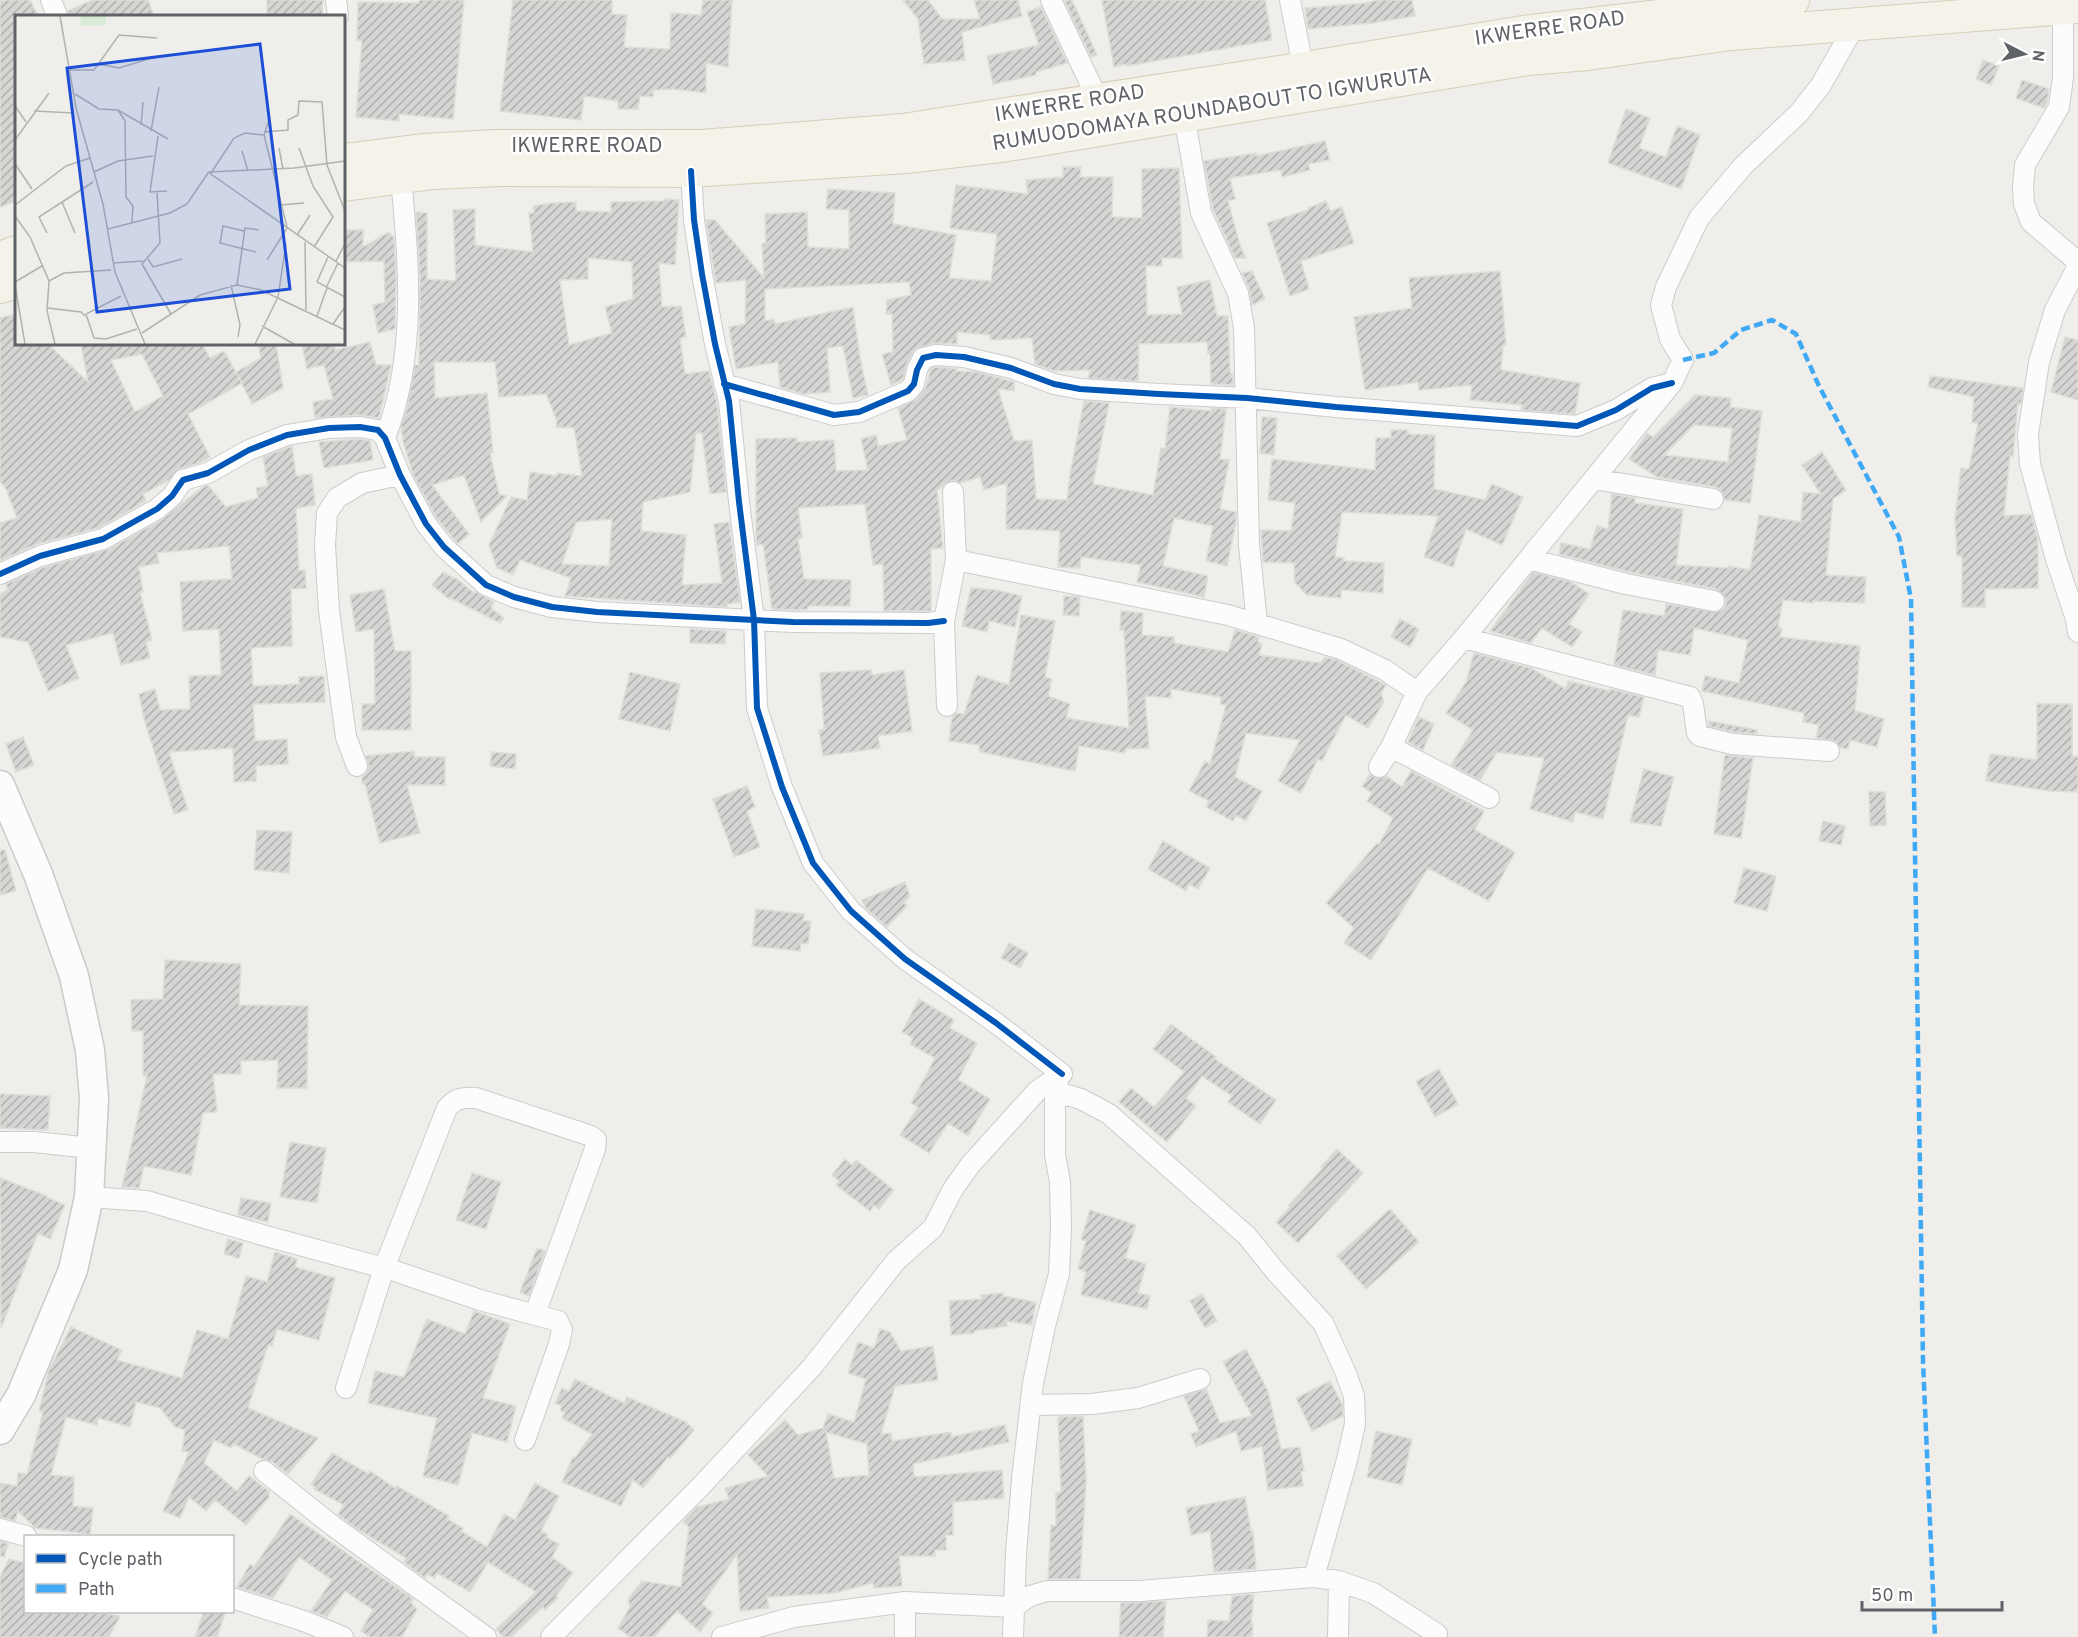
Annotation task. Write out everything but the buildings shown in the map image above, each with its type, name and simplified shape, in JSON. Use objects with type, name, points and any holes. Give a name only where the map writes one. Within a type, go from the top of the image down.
[{"type":"main road","name":"IKWERRE ROAD","points":[[345,160],[423,150],[496,146],[607,148],[702,146],[903,130],[1098,100],[1305,82],[1522,32],[1699,5],[1793,0]]},
{"type":"main road","name":"RUMUODOMAYA ROUNDABOUT TO IGWURUTA","points":[[345,185],[433,174],[499,170],[690,171],[928,154],[1008,145],[1184,115],[1305,82],[1588,54],[1731,34],[2070,7]]},
{"type":"main road","points":[[0,258],[15,252]]},
{"type":"main road","points":[[0,287],[15,282]]},
{"type":"street","points":[[51,0],[57,15]]},
{"type":"street","points":[[336,0],[338,15]]},
{"type":"street","points":[[1051,0],[1098,100]]},
{"type":"street","points":[[1290,0],[1305,82]]},
{"type":"street","points":[[2070,7],[2059,107],[2025,165],[2023,196],[2031,222],[2078,264],[2055,310],[2039,362],[2028,434],[2033,474],[2055,559],[2076,619],[2078,632]]},
{"type":"street","points":[[1379,766],[1391,747],[1417,692],[1672,384],[1683,360],[1670,339],[1661,305],[1666,287],[1699,218],[1743,166],[1799,113],[1821,85],[1856,23]]},
{"type":"street","points":[[1184,115],[1201,213],[1238,292],[1244,328],[1249,545],[1257,623]]},
{"type":"street","points":[[690,171],[702,274],[729,401],[754,620],[757,708],[782,787],[813,863],[851,911],[905,959],[996,1023],[1062,1074]]},
{"type":"street","points":[[385,438],[400,389],[405,354],[408,250],[401,178]]},
{"type":"street","points":[[724,384],[834,415],[859,412],[908,391],[914,384],[917,369],[923,358],[936,355],[964,357],[1011,368],[1054,384],[1080,388],[1247,398],[1577,426],[1616,410],[1652,388],[1672,384]]},
{"type":"street","points":[[0,574],[40,556],[103,539],[157,509],[172,496],[183,480],[208,474],[249,450],[287,435],[329,428],[360,427],[378,430],[385,438],[400,475],[426,524],[444,547],[486,585],[514,597],[552,607],[597,612],[866,623],[944,621]]},
{"type":"street","points":[[357,766],[346,737],[329,611],[325,545],[327,513],[337,498],[362,483],[400,475]]},
{"type":"street","points":[[1594,479],[1713,499]]},
{"type":"street","points":[[947,706],[944,621],[956,560],[953,492]]},
{"type":"street","points":[[1529,558],[1626,584],[1713,601]]},
{"type":"street","points":[[956,560],[1228,615],[1257,623],[1341,649],[1385,670],[1417,692]]},
{"type":"street","points":[[1464,638],[1690,697],[1697,733],[1700,736],[1732,744],[1829,752]]},
{"type":"street","points":[[1391,747],[1489,798]]},
{"type":"street","points":[[0,785],[38,874],[74,976],[90,1050],[94,1098],[89,1197],[73,1270],[21,1395],[0,1430]]},
{"type":"street","points":[[1013,1637],[1021,1490],[1031,1405],[1045,1326],[1059,1274],[1060,1182],[1055,1155],[1055,1097],[1062,1074]]},
{"type":"street","points":[[551,1637],[700,1486],[812,1367],[896,1261],[933,1228],[952,1189],[971,1164],[1037,1091],[1062,1074]]},
{"type":"street","points":[[1055,1097],[1068,1095],[1081,1099],[1108,1114],[1247,1236],[1276,1272],[1323,1323],[1354,1396],[1355,1424],[1314,1577]]},
{"type":"street","points":[[346,1388],[384,1268],[447,1108],[454,1100],[465,1097],[476,1098],[591,1136],[596,1140],[596,1149],[535,1314]]},
{"type":"street","points":[[0,1142],[34,1142],[92,1148]]},
{"type":"street","points":[[89,1197],[147,1201],[384,1268],[480,1300],[558,1321],[562,1330],[525,1440]]},
{"type":"street","points":[[1031,1405],[1092,1404],[1138,1398],[1200,1379]]},
{"type":"street","points":[[264,1471],[333,1526],[486,1637]]},
{"type":"street","points":[[0,1529],[24,1535]]},
{"type":"street","points":[[723,1637],[794,1617],[905,1602],[1014,1607],[1030,1596],[1047,1592],[1140,1591],[1314,1577],[1339,1581],[1373,1593],[1437,1634]]},
{"type":"street","points":[[1338,1637],[1339,1581]]},
{"type":"street","points":[[234,1599],[304,1621],[343,1637]]},
{"type":"street","points":[[905,1602],[905,1637]]},
{"type":"marked path","points":[[1683,360],[1714,353],[1741,330],[1772,320],[1796,334],[1819,386],[1899,537],[1911,599],[1923,1362],[1935,1637]]},
{"type":"cycle path","points":[[691,171],[694,220],[702,274],[715,344],[729,401],[754,620],[757,708],[782,787],[813,863],[851,911],[905,959],[996,1023],[1062,1074]]},
{"type":"cycle path","points":[[724,384],[834,415],[859,412],[908,391],[914,384],[923,358],[936,355],[964,357],[1011,368],[1054,384],[1080,389],[1247,398],[1577,426],[1616,410],[1652,388],[1672,383]]},
{"type":"cycle path","points":[[0,574],[40,556],[103,539],[157,509],[172,496],[183,480],[208,473],[249,450],[287,435],[329,428],[360,427],[378,430],[385,438],[400,475],[426,524],[444,547],[486,585],[514,597],[552,607],[597,612],[793,622],[928,623],[944,621]]}]
